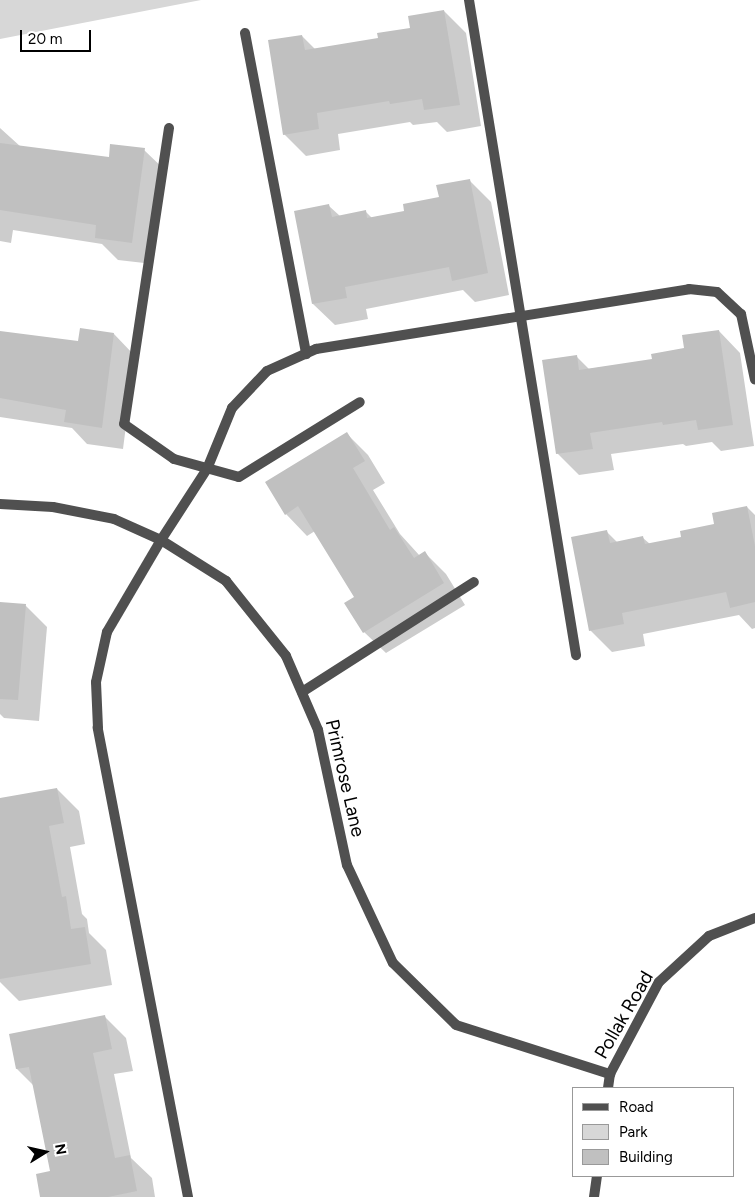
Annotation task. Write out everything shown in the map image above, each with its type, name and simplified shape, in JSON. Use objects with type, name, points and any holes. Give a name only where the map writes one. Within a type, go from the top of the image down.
[{"type":"street","points":[[469,0],[576,655]]},
{"type":"street","points":[[245,33],[306,354]]},
{"type":"street","points":[[169,128],[124,424],[174,459],[238,477],[360,402]]},
{"type":"street","points":[[188,1197],[98,728],[96,682],[107,632],[161,540],[207,469],[232,408],[267,371],[316,349],[689,288],[717,292],[742,314],[755,380]]},
{"type":"street","name":"Primrose Lane","points":[[0,504],[53,506],[114,518],[161,540],[226,581],[286,656],[302,692],[318,730],[347,865],[393,963],[456,1025],[610,1074]]},
{"type":"street","points":[[302,692],[474,582]]},
{"type":"street","name":"Pollak Road","points":[[608,1087],[610,1074],[659,982],[709,936],[755,918]]},
{"type":"street","points":[[594,1197],[597,1177]]},
{"type":"green space","points":[[0,0],[201,0],[0,39]]},
{"type":"building","points":[[444,10],[460,105],[424,110],[422,99],[390,104],[389,101],[317,113],[319,129],[283,135],[268,40],[302,35],[305,50],[378,38],[377,33],[410,28],[408,16]]},
{"type":"building","points":[[0,143],[109,157],[110,144],[145,148],[132,243],[95,238],[96,225],[0,210]]},
{"type":"building","points":[[470,179],[488,273],[452,281],[449,267],[345,287],[347,298],[312,304],[294,211],[329,204],[332,217],[366,210],[367,218],[404,211],[403,204],[439,197],[436,185]]},
{"type":"building","points":[[80,328],[114,333],[102,428],[64,422],[66,410],[0,398],[0,331],[78,341]]},
{"type":"building","points":[[719,330],[733,425],[698,430],[696,420],[663,425],[662,422],[590,433],[593,449],[556,454],[542,360],[577,355],[579,370],[652,359],[651,354],[684,348],[682,335]]},
{"type":"building","points":[[347,432],[365,461],[353,468],[390,530],[394,527],[414,558],[425,551],[444,583],[363,633],[344,603],[354,597],[298,506],[285,515],[265,482]]},
{"type":"building","points":[[747,506],[755,546],[755,602],[730,608],[726,592],[622,613],[624,624],[589,631],[571,537],[607,530],[610,543],[643,536],[645,544],[681,537],[680,531],[714,524],[712,513]]},
{"type":"building","points":[[0,602],[26,604],[18,700],[0,699]]},
{"type":"building","points":[[57,788],[64,823],[49,826],[62,897],[66,896],[71,929],[85,927],[91,964],[0,979],[0,798]]},
{"type":"building","points":[[105,1015],[112,1049],[93,1053],[115,1158],[130,1155],[137,1191],[108,1197],[40,1197],[36,1174],[50,1171],[29,1067],[16,1069],[9,1034]]}]
